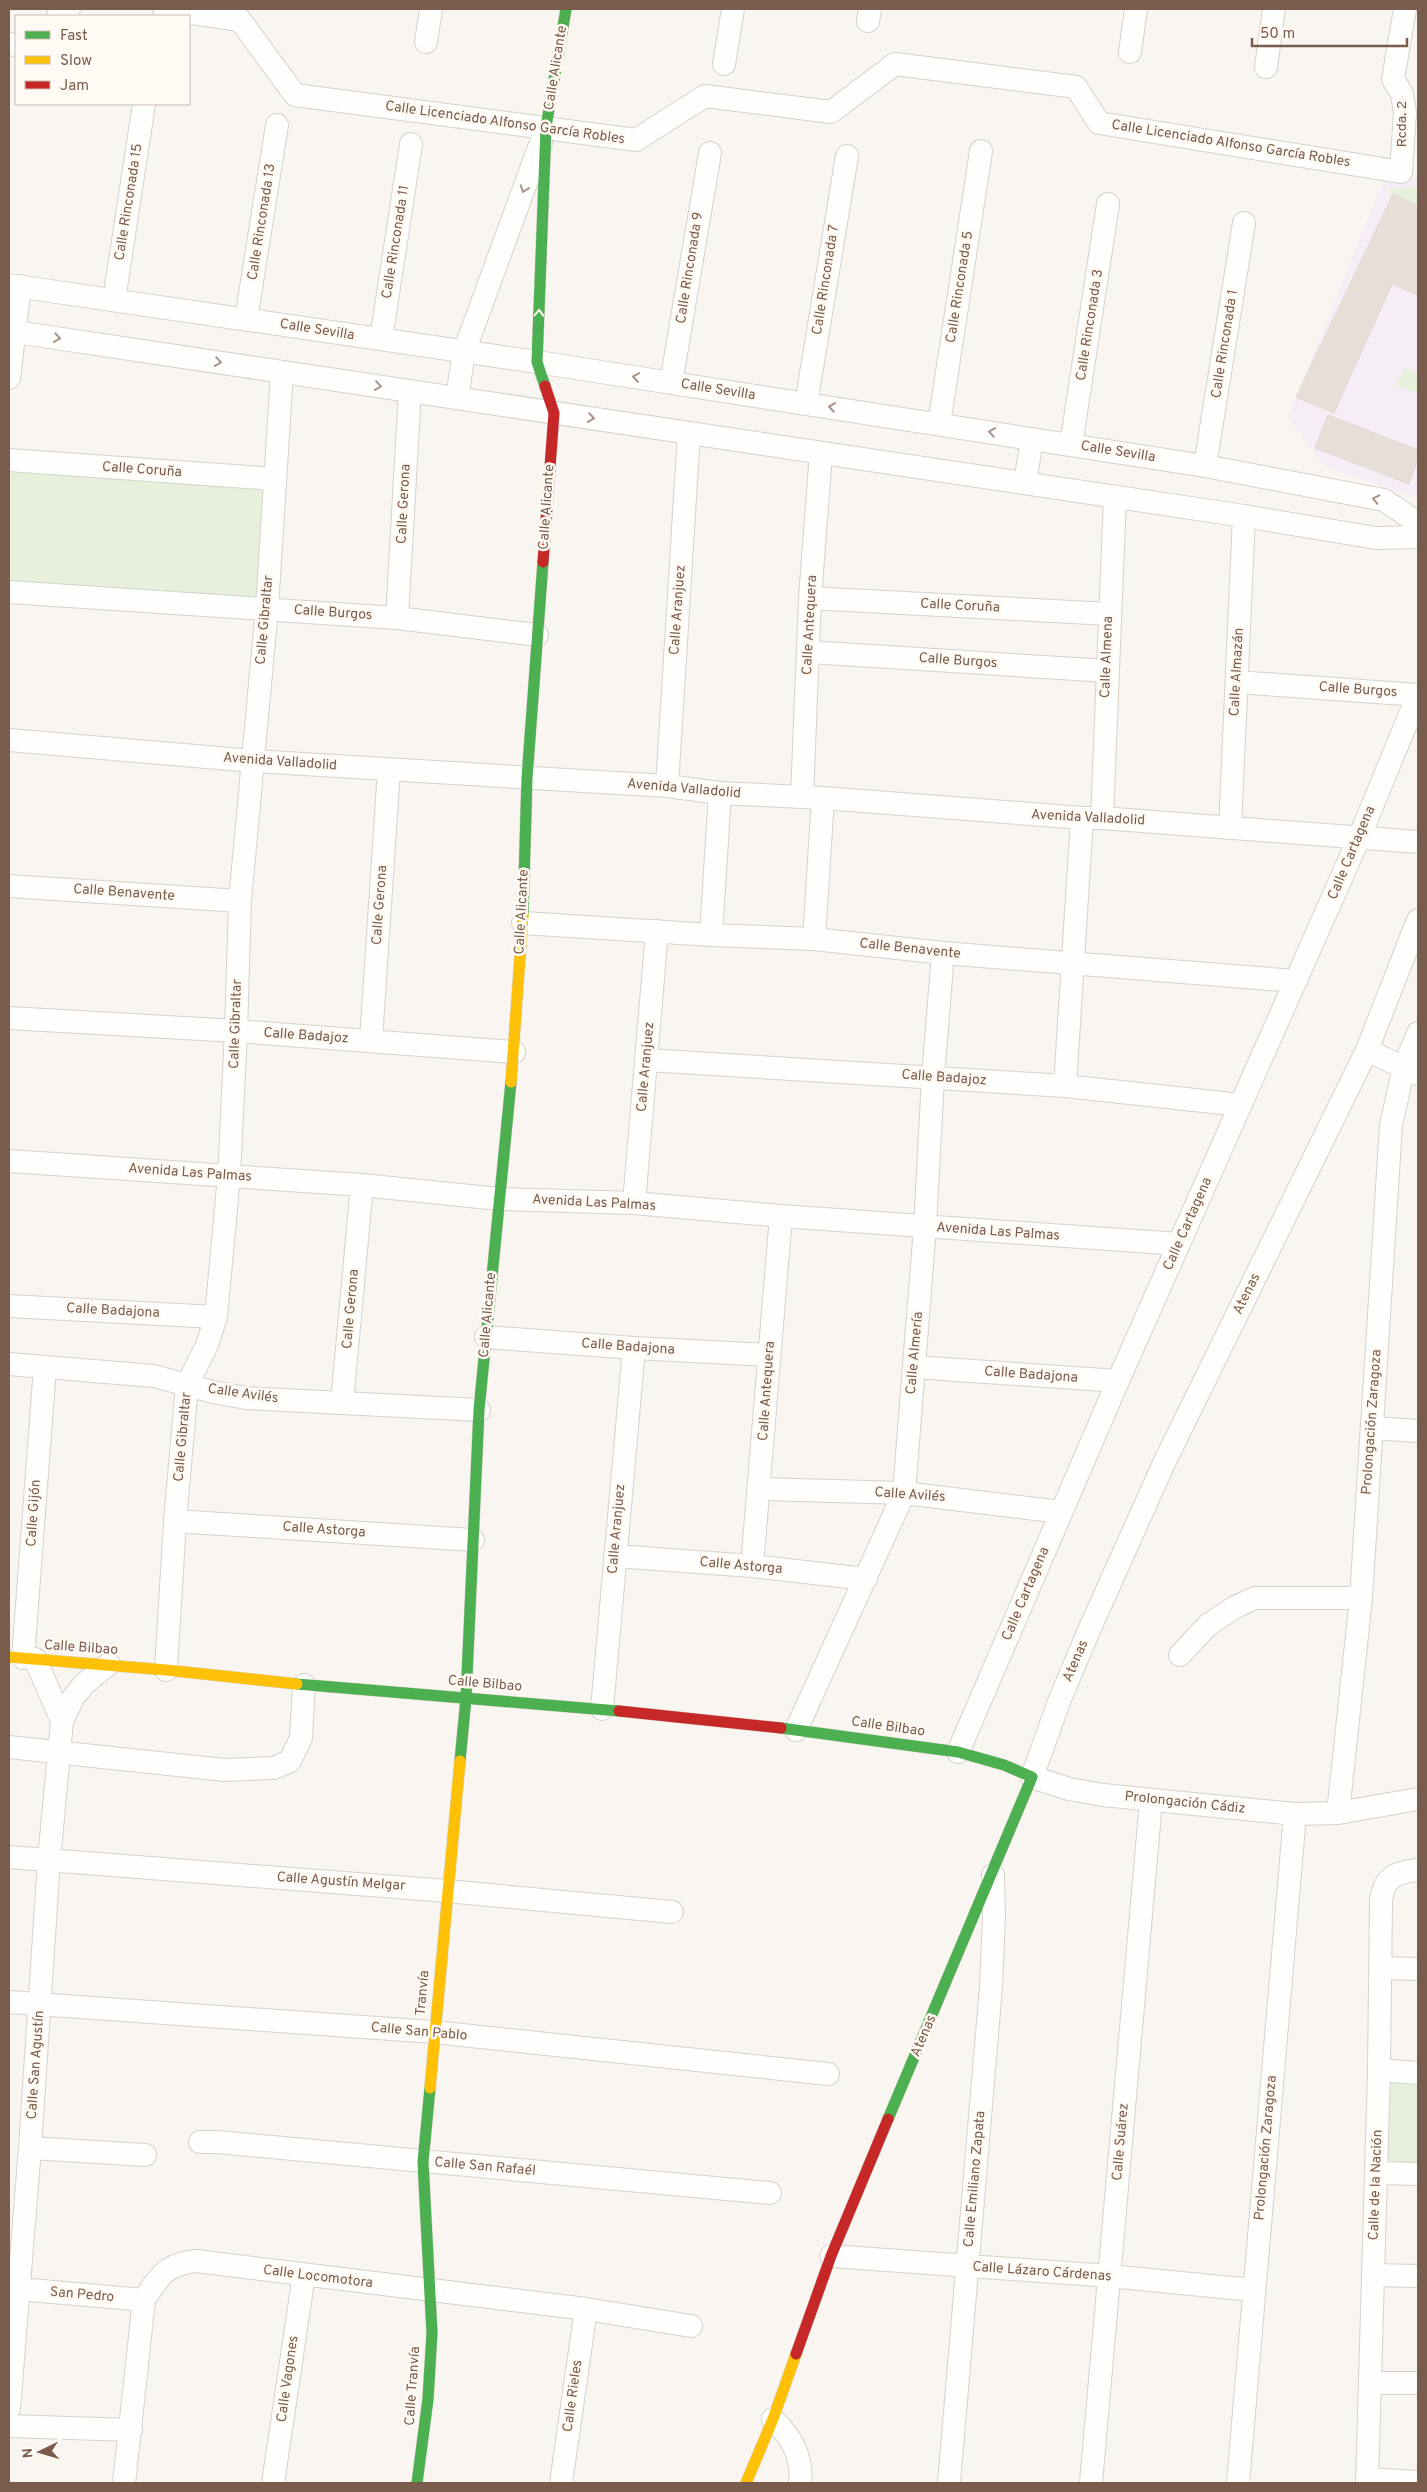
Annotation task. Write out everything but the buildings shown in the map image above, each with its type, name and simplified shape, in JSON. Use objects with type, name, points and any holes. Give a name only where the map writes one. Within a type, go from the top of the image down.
[{"type":"street","name":"Calle Licenciado Alfonso García Robles","points":[[164,9],[240,20],[296,95],[636,140],[705,96],[831,112],[895,64],[1076,87],[1099,123],[1401,172]]},
{"type":"street","points":[[426,42],[432,9]]},
{"type":"street","name":"Calle Alicante","points":[[466,1698],[479,1410],[514,1052],[523,923],[527,778],[554,413],[537,362],[546,127],[566,9]]},
{"type":"street","points":[[724,64],[733,9]]},
{"type":"street","points":[[1130,52],[1136,9]]},
{"type":"street","points":[[1266,68],[1274,9]]},
{"type":"street","name":"Rcda. 2","points":[[1401,172],[1404,113],[1402,94],[1393,79],[1409,12]]},
{"type":"street","name":"Calle Rinconada 15","points":[[114,300],[144,105]]},
{"type":"street","name":"Calle Rinconada 13","points":[[246,319],[277,125]]},
{"type":"street","name":"Calle Alicante","points":[[457,398],[464,352],[546,127]]},
{"type":"street","name":"Calle Rinconada 11","points":[[381,340],[411,144]]},
{"type":"street","name":"Calle Rinconada 5","points":[[939,424],[980,151]]},
{"type":"street","name":"Calle Rinconada 9","points":[[671,382],[710,153]]},
{"type":"street","name":"Calle Rinconada 7","points":[[806,404],[847,156]]},
{"type":"street","name":"Calle Rinconada 3","points":[[1071,445],[1108,204]]},
{"type":"street","name":"Calle Rinconada 1","points":[[1205,466],[1244,223]]},
{"type":"street","points":[[9,378],[14,286]]},
{"type":"street","name":"Calle Sevilla","points":[[14,286],[671,382],[1205,466],[1384,500],[1418,523]]},
{"type":"street","points":[[11,331],[1244,516],[1376,538],[1418,537]]},
{"type":"street","name":"Calle Gibraltar","points":[[166,1670],[175,1521],[187,1385],[207,1346],[216,1317],[229,1176],[240,901],[267,608],[282,372]]},
{"type":"street","name":"Calle Gerona","points":[[397,618],[410,391]]},
{"type":"street","name":"Calle Aranjuez","points":[[667,786],[689,433]]},
{"type":"street","points":[[1025,483],[1032,438]]},
{"type":"street","name":"Calle Antequera","points":[[814,939],[809,652],[810,598],[821,453]]},
{"type":"street","name":"Calle Coruña","points":[[9,460],[275,479]]},
{"type":"street","name":"Calle Almena","points":[[1065,1086],[1072,962],[1092,818],[1107,671],[1115,497]]},
{"type":"street","name":"Calle Almazán","points":[[1230,828],[1244,516]]},
{"type":"street","name":"Calle Burgos","points":[[9,592],[397,618],[537,635]]},
{"type":"street","name":"Calle Coruña","points":[[810,598],[1109,614]]},
{"type":"street","name":"Calle Burgos","points":[[809,652],[1107,671]]},
{"type":"street","name":"Calle Burgos","points":[[1237,682],[1418,695]]},
{"type":"street","name":"Calle Cartagena","points":[[958,1752],[1118,1381],[1359,838],[1418,695]]},
{"type":"street","name":"Avenida Valladolid","points":[[9,740],[253,761],[667,786],[720,793],[1418,842]]},
{"type":"street","name":"Calle Gerona","points":[[371,1040],[389,770]]},
{"type":"street","points":[[711,935],[720,793]]},
{"type":"street","name":"Calle Benavente","points":[[9,886],[240,901]]},
{"type":"street","name":"Atenas","points":[[746,2483],[773,2419],[831,2256],[993,1874],[1090,1628],[1165,1462],[1367,1050],[1418,920]]},
{"type":"street","name":"Calle Benavente","points":[[523,923],[711,935],[814,939],[943,953],[1296,981]]},
{"type":"street","name":"Calle Aranjuez","points":[[634,1203],[657,931]]},
{"type":"street","name":"Calle Almería","points":[[796,1730],[904,1493],[925,1227],[932,1077],[943,953]]},
{"type":"street","name":"Calle Badajoz","points":[[9,1018],[371,1040],[514,1052]]},
{"type":"street","name":"Prolongación Zaragoza","points":[[1338,1813],[1361,1598],[1392,1125],[1411,1071],[1418,1034]]},
{"type":"street","points":[[1367,1050],[1411,1071]]},
{"type":"street","name":"Calle Badajoz","points":[[647,1060],[1065,1086],[1241,1105]]},
{"type":"street","name":"Avenida Las Palmas","points":[[9,1161],[362,1185],[499,1199],[634,1203],[925,1227],[1179,1244]]},
{"type":"street","name":"Calle Gerona","points":[[342,1403],[362,1185]]},
{"type":"street","name":"Calle Antequera","points":[[752,1566],[781,1216]]},
{"type":"street","name":"Calle Badajona","points":[[9,1306],[216,1317]]},
{"type":"street","name":"Calle Badajona","points":[[486,1337],[634,1348],[769,1355]]},
{"type":"street","name":"Calle Aranjuez","points":[[602,1709],[634,1348]]},
{"type":"street","name":"Calle Avilés","points":[[9,1364],[154,1376],[246,1398],[479,1410]]},
{"type":"street","name":"Calle Gijón","points":[[22,1658],[45,1367]]},
{"type":"street","name":"Calle Badajona","points":[[914,1367],[1118,1381]]},
{"type":"street","points":[[1372,1428],[1418,1431]]},
{"type":"street","name":"Calle Avilés","points":[[759,1488],[904,1493],[1061,1512]]},
{"type":"street","name":"Calle Astorga","points":[[175,1521],[473,1540]]},
{"type":"street","name":"Calle Astorga","points":[[615,1556],[752,1566],[866,1580]]},
{"type":"street","points":[[1180,1655],[1208,1625],[1234,1607],[1255,1598],[1361,1598]]},
{"type":"street","name":"Calle Bilbao","points":[[22,1658],[109,1664],[304,1685],[602,1709],[796,1730],[958,1752]]},
{"type":"street","name":"Calle San Agustín","points":[[22,1658],[62,1721]]},
{"type":"street","name":"Calle San Agustín","points":[[9,2408],[19,2289],[15,2259],[30,2148],[49,1860],[62,1721],[73,1698],[84,1684],[109,1664]]},
{"type":"street","points":[[9,1747],[224,1770],[274,1768],[290,1761],[301,1738],[304,1685]]},
{"type":"street","name":"Tranvía","points":[[431,2291],[423,2162],[466,1698]]},
{"type":"street","name":"Prolongación Cádiz","points":[[958,1752],[1004,1765],[1032,1777],[1069,1789],[1151,1801],[1295,1814],[1338,1813],[1418,1799]]},
{"type":"street","name":"Calle Suárez","points":[[1091,2483],[1151,1801]]},
{"type":"street","name":"Prolongación Zaragoza","points":[[1238,2483],[1295,1814]]},
{"type":"street","name":"Calle Agustín Melgar","points":[[9,1857],[447,1891],[672,1912]]},
{"type":"street","name":"Calle de la Nación","points":[[1367,2481],[1377,2173],[1383,1888],[1396,1875],[1418,1870]]},
{"type":"street","name":"Calle Emiliano Zapata","points":[[949,2483],[991,1987],[994,1916],[993,1874]]},
{"type":"street","points":[[1381,1968],[1418,1969]]},
{"type":"street","name":"Calle San Pablo","points":[[9,2002],[434,2032],[828,2074]]},
{"type":"street","points":[[1379,2070],[1418,2073]]},
{"type":"street","name":"Calle San Rafaél","points":[[200,2142],[218,2142],[770,2193]]},
{"type":"street","points":[[30,2148],[130,2156],[145,2155]]},
{"type":"street","points":[[1377,2173],[1418,2174]]},
{"type":"street","name":"Calle Lázaro Cárdenas","points":[[831,2256],[1109,2276],[1254,2290]]},
{"type":"street","name":"Calle Locomotora","points":[[124,2483],[144,2300],[157,2279],[168,2269],[180,2263],[196,2261],[586,2309],[691,2326]]},
{"type":"street","name":"Calle Vagones","points":[[273,2483],[304,2275]]},
{"type":"street","points":[[1374,2275],[1418,2276]]},
{"type":"street","name":"San Pedro","points":[[19,2289],[144,2300]]},
{"type":"street","name":"Calle Tranvía","points":[[417,2483],[428,2399],[432,2333],[431,2291]]},
{"type":"street","name":"Calle Rieles","points":[[561,2483],[586,2309]]},
{"type":"street","points":[[1370,2383],[1418,2384]]},
{"type":"street","points":[[773,2419],[788,2434],[794,2445],[799,2459],[800,2483]]},
{"type":"street","points":[[9,2426],[131,2430]]},
{"type":"street","points":[[1367,2481],[1418,2482]]},
{"type":"shaded area","points":[[1418,179],[1418,498],[1324,466],[1288,417],[1384,180]]},
{"type":"green space","points":[[1418,187],[1418,206],[1393,195],[1388,195],[1391,188]]},
{"type":"green space","points":[[1406,368],[1418,374],[1418,393],[1395,385]]},
{"type":"green space","points":[[9,460],[275,479],[267,608],[9,592]]},
{"type":"green space","points":[[1379,2070],[1418,2073],[1418,2174],[1377,2173]]},
{"type":"traffic: fast","points":[[545,386],[537,362],[546,127],[566,9]]},
{"type":"traffic: fast","points":[[523,915],[527,778],[543,562]]},
{"type":"traffic: fast","points":[[460,1761],[466,1698],[479,1410],[511,1082]]},
{"type":"traffic: fast","points":[[297,1684],[619,1711]]},
{"type":"traffic: fast","points":[[781,1728],[958,1752],[1004,1765],[1032,1777],[888,2119]]},
{"type":"traffic: fast","points":[[417,2483],[428,2399],[432,2333],[423,2162],[430,2088]]},
{"type":"traffic: slow","points":[[511,1082],[523,915]]},
{"type":"traffic: slow","points":[[9,1657],[166,1670],[297,1684]]},
{"type":"traffic: slow","points":[[430,2088],[460,1761]]},
{"type":"traffic: slow","points":[[746,2483],[773,2419],[796,2354]]},
{"type":"traffic: jam","points":[[543,562],[554,413],[545,386]]},
{"type":"traffic: jam","points":[[619,1711],[781,1728]]},
{"type":"traffic: jam","points":[[796,2354],[831,2256],[888,2119]]}]
